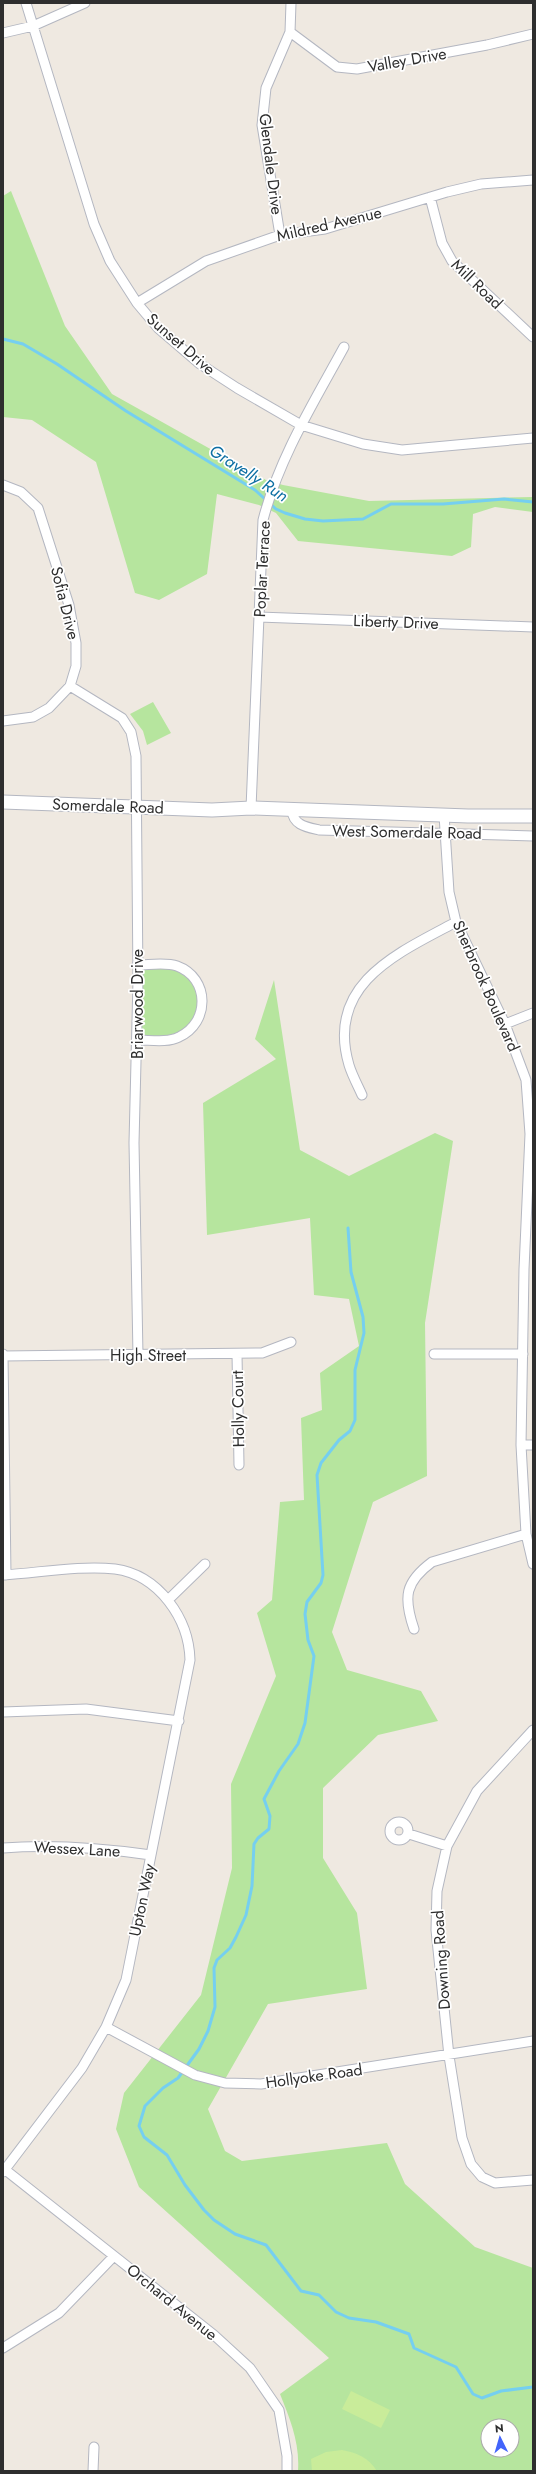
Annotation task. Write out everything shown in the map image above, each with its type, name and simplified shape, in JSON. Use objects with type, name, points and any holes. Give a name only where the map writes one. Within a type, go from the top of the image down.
[{"type":"main road","name":"Somerdale Road","points":[[3,802],[212,810]]},
{"type":"main road","name":"West Somerdale Road","points":[[212,810],[251,808],[444,815],[533,816]]},
{"type":"street","name":"Sunset Drive","points":[[26,3],[94,224],[110,261],[137,303],[158,328],[200,364],[301,426],[363,444],[402,450],[533,438]]},
{"type":"street","points":[[3,33],[33,26],[85,3]]},
{"type":"street","name":"Glendale Drive","points":[[280,235],[262,125],[263,103],[270,74],[284,50],[290,32],[290,3]]},
{"type":"street","name":"Valley Drive","points":[[290,32],[337,67],[358,68],[487,45],[533,34]]},
{"type":"street","name":"Mildred Avenue","points":[[137,303],[206,261],[280,235],[324,229],[430,197],[481,184],[533,180]]},
{"type":"street","name":"Mill Road","points":[[430,197],[442,243],[452,261],[533,337]]},
{"type":"street","name":"Poplar Terrace","points":[[251,808],[263,520],[270,495],[301,426],[344,347]]},
{"type":"street","name":"Sofia Drive","points":[[3,485],[21,492],[38,508],[69,605],[76,643],[76,666],[70,686],[50,708],[33,717],[3,721]]},
{"type":"street","name":"Liberty Drive","points":[[259,617],[533,627]]},
{"type":"street","name":"Briarwood Drive","points":[[70,686],[122,718],[131,732],[136,756],[137,1040],[134,1143],[138,1355]]},
{"type":"street","name":"West Somerdale Road","points":[[292,810],[296,820],[304,827],[319,830],[445,832],[533,836]]},
{"type":"street","name":"Sherbrook Boulevard","points":[[444,815],[449,892],[456,922],[505,1024],[526,1080],[531,1134],[528,1269],[523,1354],[521,1445],[526,1534],[533,1564]]},
{"type":"street","points":[[362,1096],[349,1065],[344,1036],[346,1011],[357,990],[374,973],[412,946],[456,922]]},
{"type":"street","points":[[137,965],[177,966],[191,975],[198,982],[202,991],[202,1003],[198,1022],[185,1034],[163,1041],[137,1040]]},
{"type":"street","points":[[505,1024],[533,1013]]},
{"type":"street","name":"High Street","points":[[3,1355],[262,1353],[291,1342]]},
{"type":"street","name":"Holly Court","points":[[238,1354],[239,1465]]},
{"type":"street","points":[[434,1354],[523,1354]]},
{"type":"street","points":[[3,1355],[4,1575]]},
{"type":"street","points":[[521,1445],[533,1445]]},
{"type":"street","points":[[414,1629],[408,1610],[409,1584],[421,1570],[432,1562],[526,1534]]},
{"type":"street","points":[[168,1600],[205,1564]]},
{"type":"street","name":"Upton Way","points":[[4,1575],[101,1568],[117,1569],[140,1578],[168,1600],[185,1627],[190,1646],[190,1660],[179,1721],[126,1980],[106,2028],[82,2068],[4,2170]]},
{"type":"street","points":[[3,1712],[86,1709],[179,1721]]},
{"type":"street","name":"Downing Road","points":[[533,1730],[477,1791],[447,1846],[437,1891],[436,1930],[449,2056],[462,2138],[471,2164],[482,2177],[495,2183],[533,2180]]},
{"type":"street","points":[[409,1834],[447,1846]]},
{"type":"street","name":"Wessex Lane","points":[[3,1848],[32,1846],[98,1848],[151,1855]]},
{"type":"street","name":"Hollyoke Road","points":[[106,2028],[195,2075],[226,2083],[261,2084],[533,2042]]},
{"type":"street","name":"Orchard Avenue","points":[[4,2170],[214,2335],[250,2368],[279,2410],[287,2456],[287,2471]]},
{"type":"street","points":[[3,2348],[59,2313],[114,2256]]},
{"type":"street","points":[[92,2471],[94,2447]]},
{"type":"green space","points":[[11,191],[65,326],[112,394],[266,480],[283,485],[369,501],[533,497],[533,512],[495,507],[473,514],[471,547],[452,556],[298,541],[276,513],[259,505],[217,494],[207,574],[159,600],[135,593],[96,462],[32,420],[3,417],[3,196]]},
{"type":"green space","points":[[153,702],[171,733],[147,745],[143,731],[130,714]]},
{"type":"green space","points":[[137,965],[167,965],[191,975],[202,1003],[185,1034],[137,1040]]},
{"type":"green space","points":[[274,980],[300,1150],[349,1176],[435,1133],[453,1141],[425,1323],[427,1476],[373,1502],[332,1632],[347,1670],[421,1691],[438,1721],[378,1735],[323,1788],[323,1858],[357,1913],[367,1989],[268,2004],[208,2109],[225,2151],[242,2161],[387,2143],[405,2184],[475,2247],[533,2268],[533,2471],[298,2471],[296,2441],[291,2422],[280,2394],[329,2358],[139,2187],[116,2129],[124,2093],[201,1995],[232,1868],[231,1784],[276,1676],[257,1613],[272,1600],[280,1502],[304,1500],[301,1418],[322,1410],[320,1373],[359,1346],[349,1299],[314,1295],[310,1218],[207,1235],[203,1103],[276,1059],[255,1039]]},
{"type":"green space","points":[[351,2391],[390,2410],[381,2428],[342,2409]]},
{"type":"green space","points":[[342,2450],[362,2456],[374,2466],[377,2471],[312,2471],[311,2459],[326,2452]]},
{"type":"waterway","name":"Gravelly Run","points":[[3,339],[23,344],[57,364],[126,411],[255,490],[276,509],[285,513],[305,519],[323,521],[363,519],[391,504],[443,504],[504,499],[533,502]]},
{"type":"waterway","points":[[348,1228],[351,1272],[363,1317],[364,1333],[355,1370],[355,1420],[350,1431],[339,1440],[321,1463],[317,1475],[323,1575],[321,1583],[307,1602],[305,1614],[308,1640],[314,1656],[305,1723],[298,1744],[279,1771],[264,1799],[270,1816],[269,1829],[258,1838],[254,1844],[252,1886],[246,1915],[230,1948],[217,1960],[214,1968],[215,2007],[208,2031],[199,2049],[178,2078],[163,2088],[145,2106],[139,2126],[144,2137],[167,2155],[185,2185],[204,2210],[214,2220],[235,2234],[266,2245],[301,2291],[319,2295],[336,2312],[349,2318],[376,2322],[409,2334],[414,2348],[456,2367],[473,2394],[482,2398],[501,2391],[533,2387]]}]
